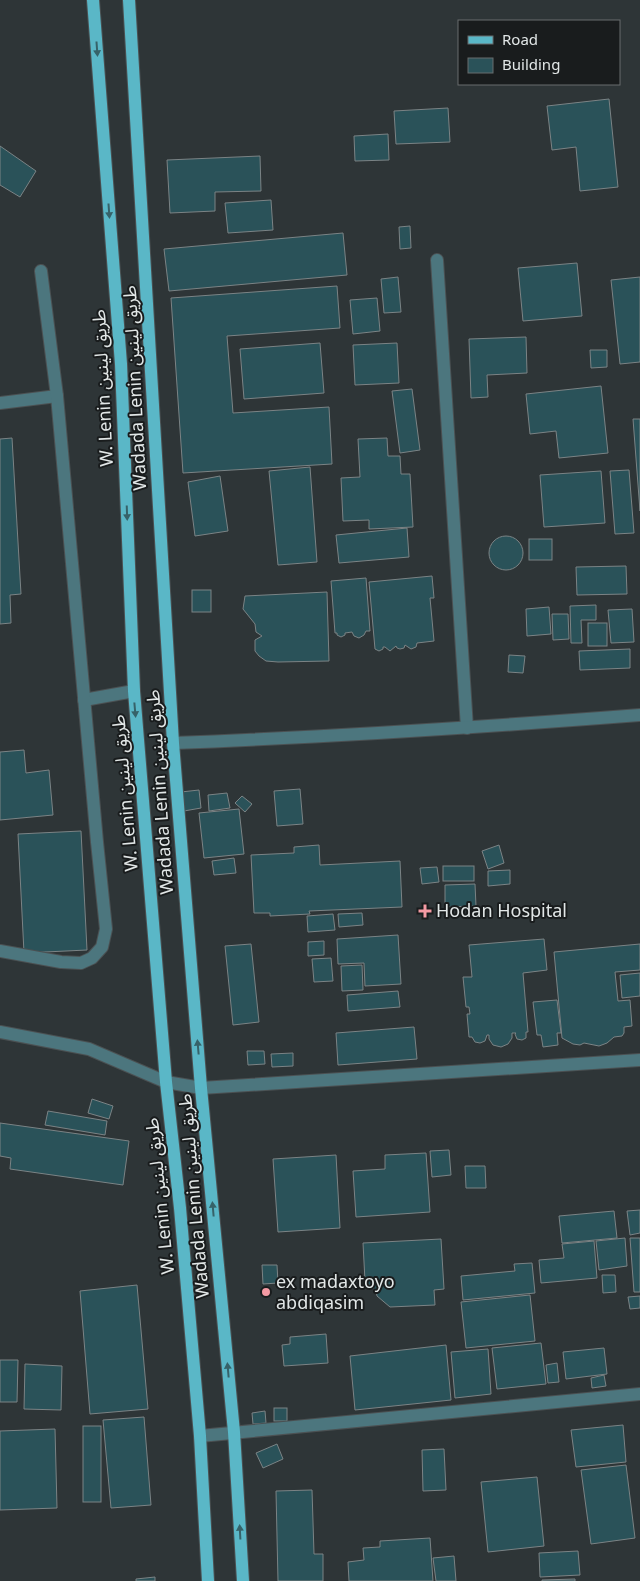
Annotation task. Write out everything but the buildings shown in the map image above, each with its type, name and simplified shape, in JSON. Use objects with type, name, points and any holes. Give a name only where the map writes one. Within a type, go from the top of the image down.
[{"type":"main road","name":"W. Lenin طريق لينين","points":[[93,0],[121,364],[134,691],[166,1082],[180,1208],[200,1436],[208,1581]]},
{"type":"main road","name":"Wadada Lenin طريق لينين","points":[[129,0],[173,743],[201,1088],[234,1432],[243,1581]]},
{"type":"street","points":[[437,260],[467,728]]},
{"type":"street","points":[[0,951],[62,962],[81,963],[92,958],[102,947],[106,929],[57,396],[41,271]]},
{"type":"street","points":[[0,403],[57,396]]},
{"type":"street","points":[[84,700],[134,691]]},
{"type":"street","points":[[173,743],[288,739],[640,715]]},
{"type":"street","points":[[0,1032],[89,1049],[166,1082],[201,1088],[640,1060]]},
{"type":"street","points":[[200,1436],[640,1394]]},
{"type":"place","name":"Hodan Hospital","points":[[425,911]]},
{"type":"place","name":"ex madaxtoyo abdiqasim","points":[[266,1292]]}]
